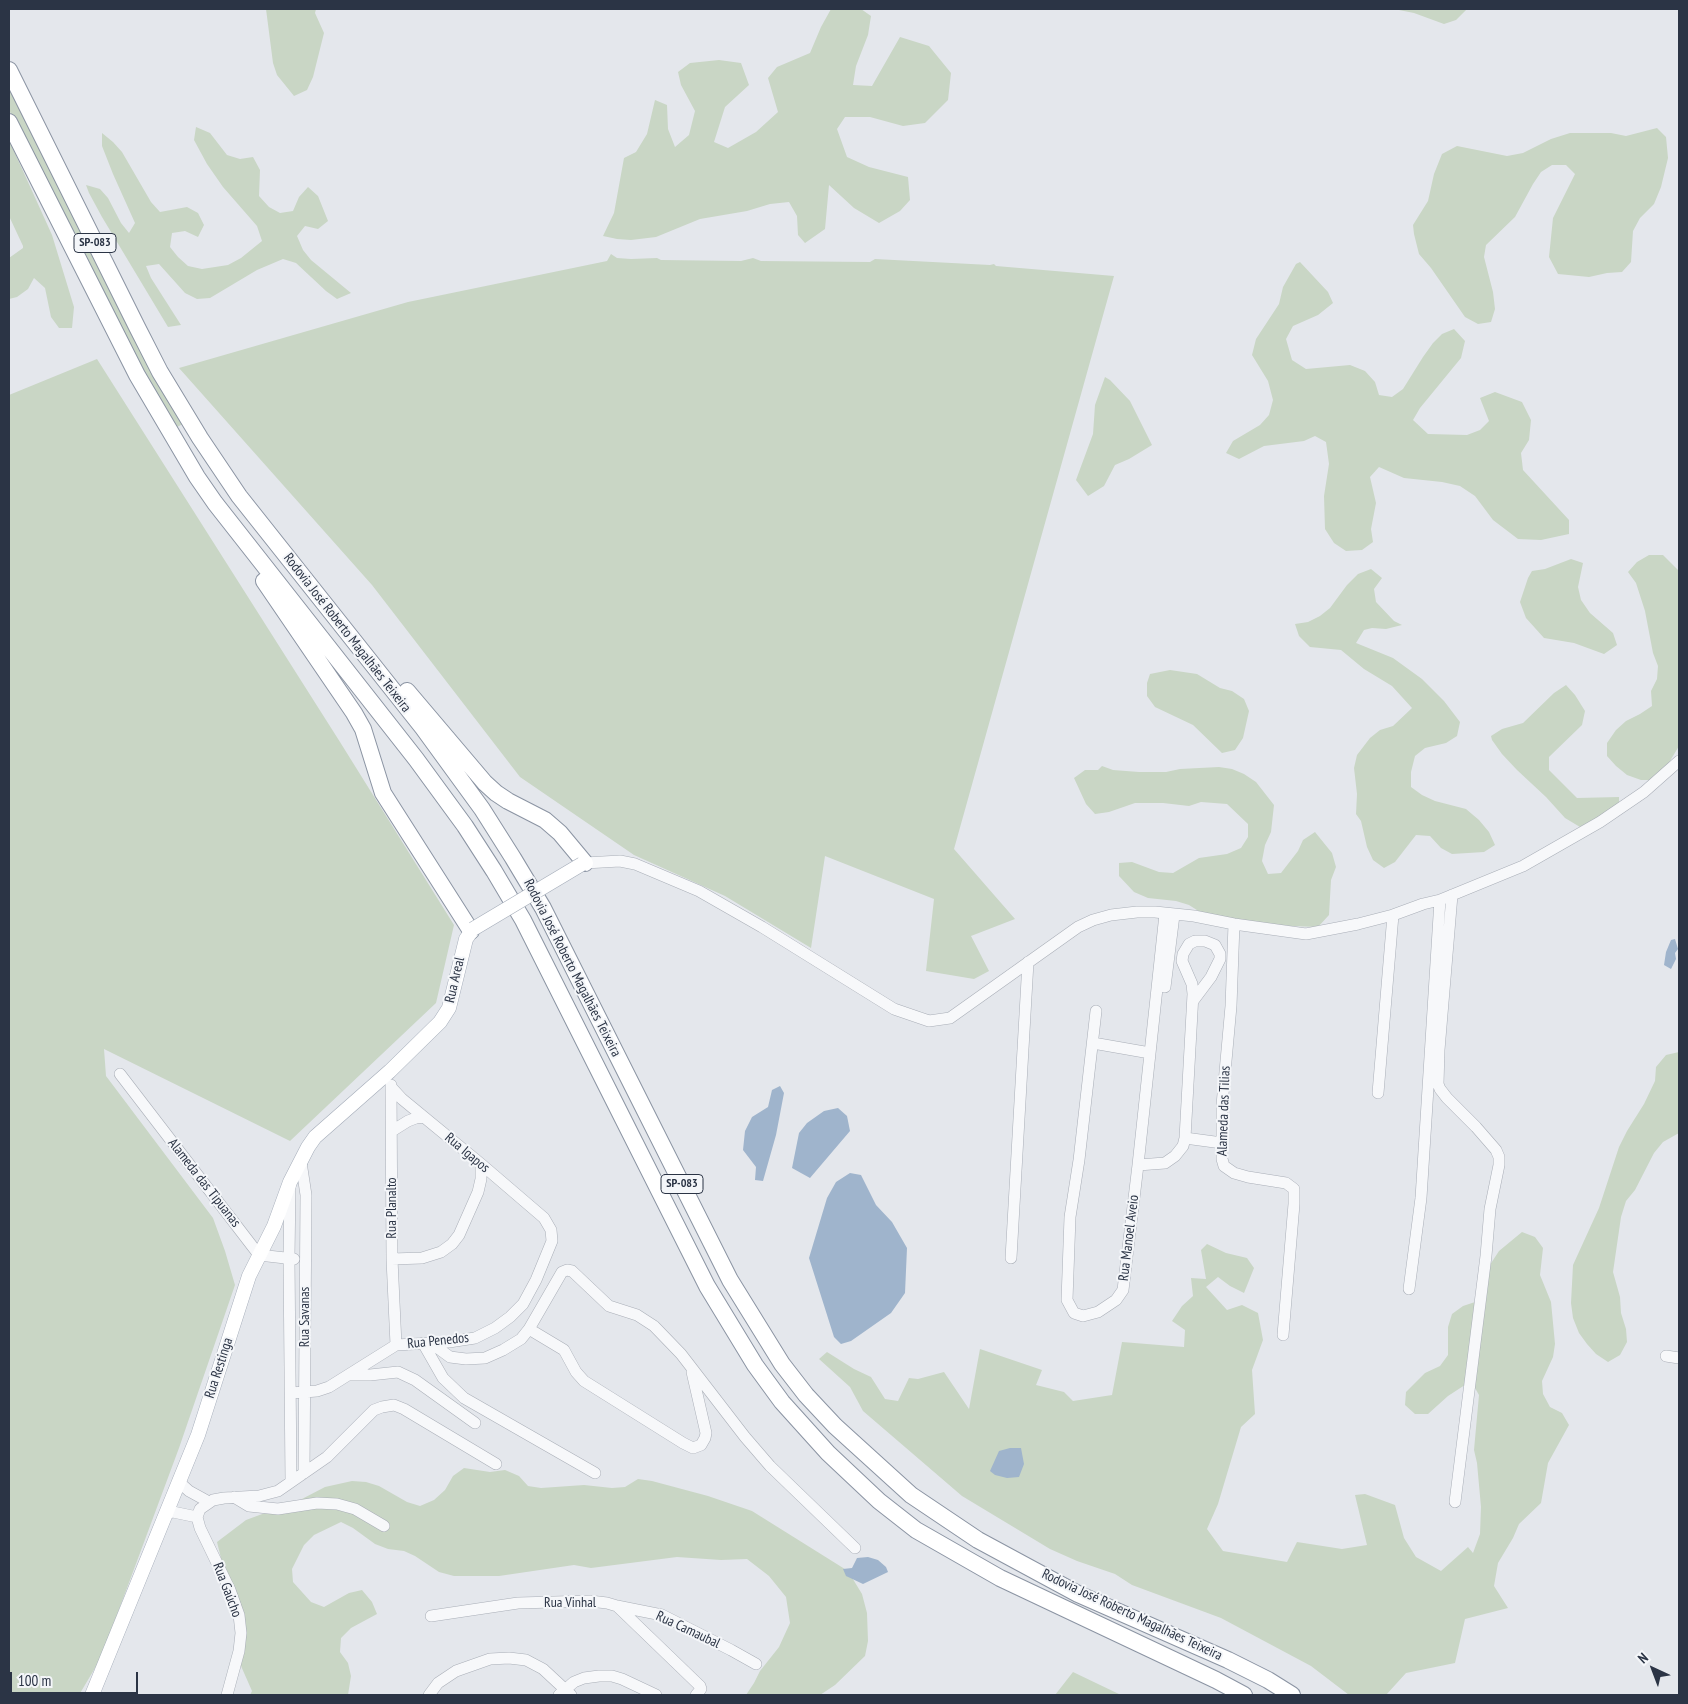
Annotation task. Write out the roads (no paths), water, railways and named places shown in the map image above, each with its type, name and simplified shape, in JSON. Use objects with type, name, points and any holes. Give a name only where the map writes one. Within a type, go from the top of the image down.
[{"type":"highway","name":"Rodovia José Roberto Magalhães Teixeira","points":[[9,70],[136,327],[185,414],[238,496],[423,728],[482,809],[543,908],[730,1280],[782,1364],[806,1395],[835,1426],[911,1495],[978,1540],[1078,1594],[1228,1660],[1268,1680],[1292,1695]]},
{"type":"highway","name":"Rodovia José Roberto Magalhães Teixeira","points":[[9,122],[121,345],[165,425],[215,503],[416,759],[465,826],[494,871],[523,920],[707,1286],[756,1365],[782,1402],[841,1465],[880,1501],[916,1530],[1000,1578],[1244,1695]]},
{"type":"highway","points":[[215,503],[235,538],[354,713],[363,729],[383,793],[472,930]]},
{"type":"highway","points":[[305,579],[408,692],[485,783],[502,797],[545,820],[560,833],[584,863]]},
{"type":"main road","points":[[472,930],[584,863]]},
{"type":"main road","name":"Rua Areal","points":[[390,1071],[440,1022],[450,1008],[463,947],[472,930]]},
{"type":"main road","name":"Rua Restinga","points":[[93,1695],[198,1435],[249,1276],[274,1226],[290,1182],[316,1137],[390,1071]]},
{"type":"street","points":[[584,863],[620,861],[635,864],[699,891],[754,922],[894,1010],[929,1021],[950,1018],[1078,928],[1093,920],[1111,915],[1137,912],[1194,916],[1234,924],[1306,934],[1393,915],[1422,904],[1440,900],[1523,866],[1600,822],[1644,792],[1679,761]]},
{"type":"street","points":[[1452,895],[1439,1050],[1438,1084],[1440,1090],[1476,1127],[1496,1150],[1499,1157],[1490,1209],[1486,1256],[1455,1502]]},
{"type":"street","points":[[1409,1289],[1421,1198],[1440,900]]},
{"type":"street","points":[[1169,914],[1142,1165],[1165,1163],[1175,1156],[1185,1138],[1193,1001],[1192,984],[1182,961],[1183,954],[1189,944],[1195,941],[1205,941],[1215,945],[1220,954],[1220,959],[1211,977],[1193,1001]]},
{"type":"street","name":"Rua Manoel Aveio","points":[[1096,1011],[1079,1160],[1070,1217],[1067,1300],[1074,1313],[1082,1316],[1098,1312],[1116,1300],[1123,1290],[1142,1165],[1150,1053],[1169,914]]},
{"type":"street","points":[[1378,1093],[1393,915]]},
{"type":"street","name":"Alameda das Tilias","points":[[1234,924],[1231,1006],[1222,1105],[1222,1160],[1224,1166],[1228,1169],[1248,1177],[1286,1183],[1294,1189],[1283,1335]]},
{"type":"street","points":[[1011,1258],[1028,962]]},
{"type":"street","points":[[1093,1043],[1150,1053]]},
{"type":"street","name":"Rua Planalto","points":[[390,1071],[392,1259],[396,1345]]},
{"type":"street","name":"Alameda das Tipuanas","points":[[120,1074],[260,1255]]},
{"type":"street","name":"Rua Igapos","points":[[391,1087],[402,1099],[544,1218]]},
{"type":"street","points":[[392,1131],[408,1121],[424,1117]]},
{"type":"street","points":[[1185,1138],[1222,1143]]},
{"type":"street","name":"Rua Savanas","points":[[301,1162],[306,1195],[304,1473]]},
{"type":"street","points":[[392,1259],[422,1258],[441,1252],[452,1244],[459,1235],[478,1192],[481,1179],[481,1164]]},
{"type":"street","name":"Rua Savanas","points":[[290,1182],[291,1482]]},
{"type":"street","name":"Rua Penedos","points":[[291,1393],[306,1393],[329,1387],[396,1345],[449,1342],[475,1338],[495,1328],[523,1304],[536,1280],[552,1241],[551,1230],[544,1218]]},
{"type":"street","points":[[260,1255],[305,1260]]},
{"type":"street","points":[[427,1343],[450,1357],[466,1359],[485,1358],[503,1350],[521,1339],[529,1329],[562,1272],[572,1271],[608,1306],[637,1315],[654,1326],[681,1354],[770,1466],[855,1548]]},
{"type":"street","points":[[529,1329],[564,1350],[576,1372],[584,1381],[693,1448],[700,1446],[706,1433],[691,1367]]},
{"type":"street","points":[[427,1343],[443,1378],[464,1398],[594,1473]]},
{"type":"street","points":[[1666,1356],[1679,1358]]},
{"type":"street","points":[[350,1375],[370,1376],[398,1372],[415,1380],[475,1423]]},
{"type":"street","points":[[166,1514],[173,1512],[197,1517],[200,1509],[209,1502],[224,1498],[259,1496],[278,1491],[327,1457],[374,1410],[394,1405],[404,1409],[496,1464]]},
{"type":"street","points":[[179,1482],[189,1492],[209,1502]]},
{"type":"street","points":[[234,1497],[249,1506],[278,1509],[317,1503],[337,1504],[355,1509],[384,1526]]},
{"type":"street","name":"Rua Gaúcho","points":[[197,1517],[200,1528],[230,1590],[239,1615],[241,1633],[239,1651],[227,1695]]},
{"type":"street","name":"Rua Vinhal","points":[[431,1616],[518,1603],[590,1601],[617,1606]]},
{"type":"street","points":[[617,1606],[700,1686],[701,1689],[697,1694]]},
{"type":"street","name":"Rua Camaubal","points":[[617,1606],[662,1615],[756,1664]]},
{"type":"street","points":[[429,1695],[438,1683],[456,1671],[490,1659],[509,1658],[526,1660],[543,1669],[565,1693],[574,1682],[584,1678],[612,1676],[656,1695]]},
{"type":"water","points":[[1675,939],[1678,949],[1675,953],[1676,959],[1671,969],[1664,965],[1666,952],[1671,940]]},
{"type":"water","points":[[780,1086],[784,1093],[776,1135],[763,1181],[755,1180],[756,1167],[743,1150],[745,1131],[752,1117],[768,1107],[772,1090]]},
{"type":"water","points":[[838,1108],[847,1116],[850,1131],[810,1178],[792,1168],[799,1133],[807,1123],[824,1111]]},
{"type":"water","points":[[850,1173],[861,1175],[876,1205],[892,1222],[907,1248],[905,1293],[891,1313],[851,1341],[841,1344],[834,1337],[809,1258],[827,1198],[836,1182]]},
{"type":"water","points":[[1021,1448],[1024,1464],[1019,1477],[1007,1478],[995,1475],[990,1471],[999,1451]]},
{"type":"water","points":[[868,1557],[878,1560],[886,1567],[888,1572],[863,1584],[846,1576],[843,1569],[852,1568],[857,1558]]}]
